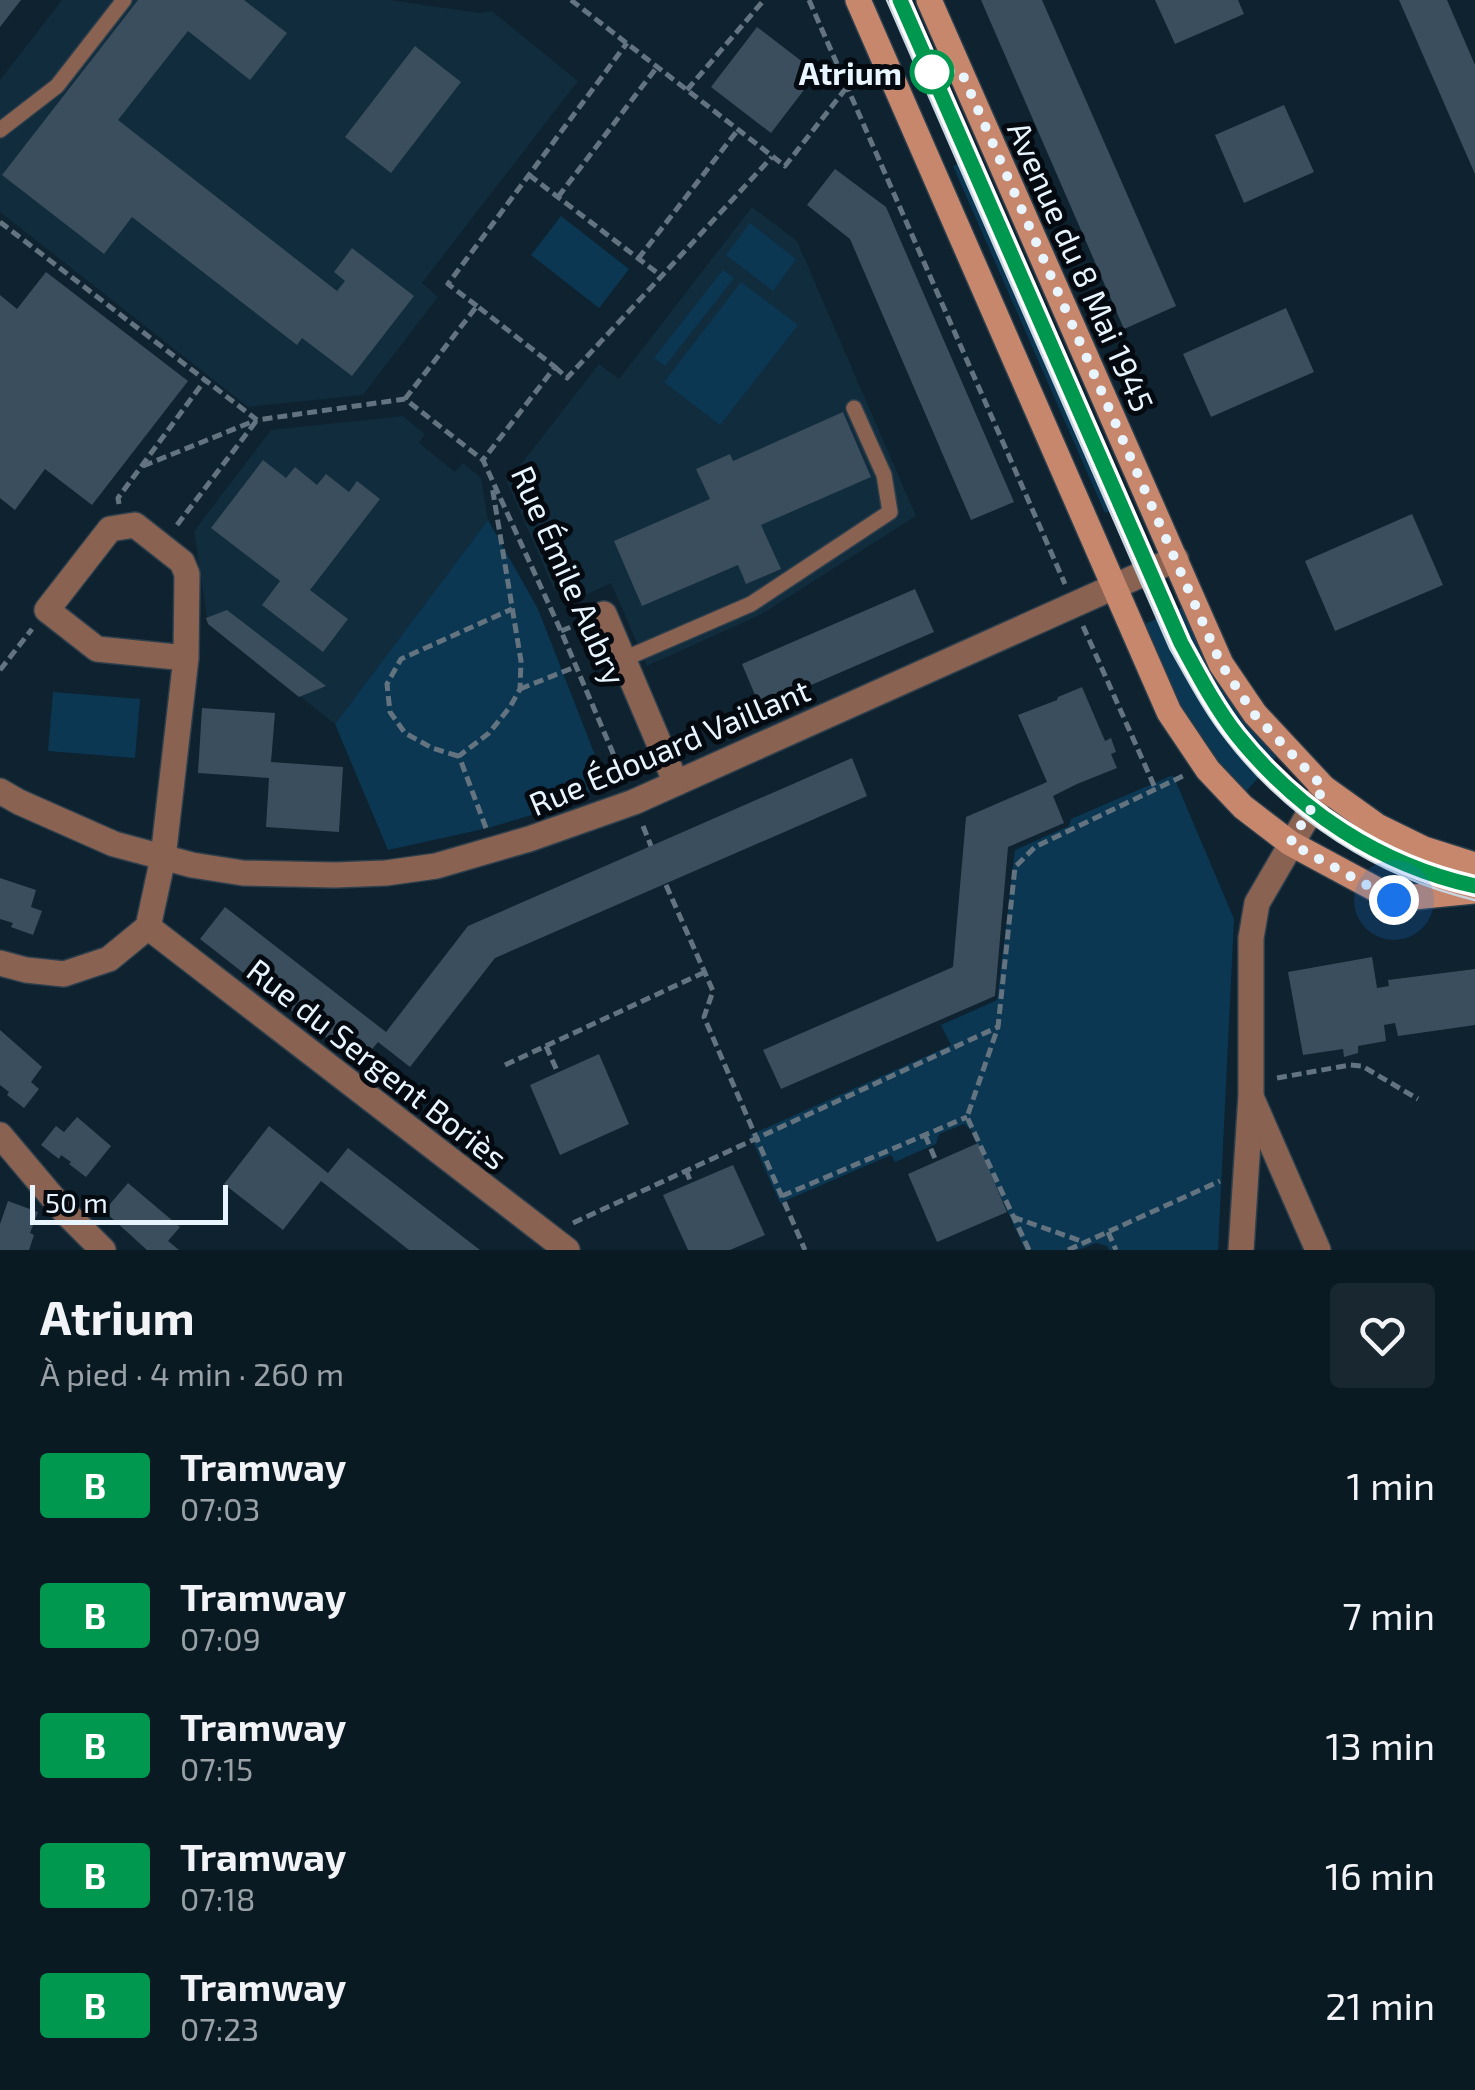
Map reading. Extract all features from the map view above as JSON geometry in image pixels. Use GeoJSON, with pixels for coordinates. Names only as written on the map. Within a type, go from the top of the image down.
{"type":"FeatureCollection","features":[{"type":"Feature","properties":{"kind":"street"},"geometry":{"type":"LineString","coordinates":[[858,0],[1169,712],[1204,766],[1243,807],[1290,843],[1394,900],[1475,892]]}},
{"type":"Feature","properties":{"kind":"street","name":"Avenue du 8 Mai 1945"},"geometry":{"type":"LineString","coordinates":[[929,0],[1221,664],[1254,714],[1324,788],[1377,826],[1424,849],[1475,865]]}},
{"type":"Feature","properties":{"kind":"street"},"geometry":{"type":"LineString","coordinates":[[0,963],[64,974],[109,959],[148,926],[163,858],[186,658],[187,574],[182,562],[135,526],[110,529],[46,610],[97,649],[186,658]]}},
{"type":"Feature","properties":{"kind":"street"},"geometry":{"type":"LineString","coordinates":[[1115,587],[1176,559]]}},
{"type":"Feature","properties":{"kind":"street","name":"Rue Édouard Vaillant"},"geometry":{"type":"LineString","coordinates":[[0,790],[114,844],[243,874],[386,873],[436,866],[634,802],[1115,587]]}},
{"type":"Feature","properties":{"kind":"street","name":"Rue Émile Aubry"},"geometry":{"type":"LineString","coordinates":[[604,614],[676,783]]}},
{"type":"Feature","properties":{"kind":"street"},"geometry":{"type":"LineString","coordinates":[[1241,1250],[1250,1095],[1250,938],[1257,902],[1324,788]]}},
{"type":"Feature","properties":{"kind":"street","name":"Rue du Sergent Boriès"},"geometry":{"type":"LineString","coordinates":[[148,926],[558,1242]]}},
{"type":"Feature","properties":{"kind":"street"},"geometry":{"type":"LineString","coordinates":[[1250,1095],[1318,1250]]}},
{"type":"Feature","properties":{"kind":"street"},"geometry":{"type":"LineString","coordinates":[[0,1135],[103,1250]]}},
{"type":"Feature","properties":{"kind":"lane"},"geometry":{"type":"LineString","coordinates":[[0,130],[58,86],[124,0]]}},
{"type":"Feature","properties":{"kind":"lane"},"geometry":{"type":"LineString","coordinates":[[624,659],[751,604],[890,512],[884,475],[854,408]]}},
{"type":"Feature","properties":{"kind":"path"},"geometry":{"type":"LineString","coordinates":[[571,0],[785,166],[847,88]]}},
{"type":"Feature","properties":{"kind":"path"},"geometry":{"type":"LineString","coordinates":[[687,90],[764,0]]}},
{"type":"Feature","properties":{"kind":"path"},"geometry":{"type":"LineString","coordinates":[[809,0],[1156,790]]}},
{"type":"Feature","properties":{"kind":"path"},"geometry":{"type":"LineString","coordinates":[[627,44],[448,284],[567,378],[772,156]]}},
{"type":"Feature","properties":{"kind":"path"},"geometry":{"type":"LineString","coordinates":[[558,197],[657,67]]}},
{"type":"Feature","properties":{"kind":"path"},"geometry":{"type":"LineString","coordinates":[[638,259],[738,130]]}},
{"type":"Feature","properties":{"kind":"path"},"geometry":{"type":"LineString","coordinates":[[529,175],[660,276]]}},
{"type":"Feature","properties":{"kind":"path"},"geometry":{"type":"LineString","coordinates":[[0,222],[257,420]]}},
{"type":"Feature","properties":{"kind":"path"},"geometry":{"type":"LineString","coordinates":[[140,467],[257,420],[405,399],[477,306]]}},
{"type":"Feature","properties":{"kind":"path"},"geometry":{"type":"LineString","coordinates":[[483,460],[555,367]]}},
{"type":"Feature","properties":{"kind":"path"},"geometry":{"type":"LineString","coordinates":[[122,527],[118,498],[205,380]]}},
{"type":"Feature","properties":{"kind":"path","name":"Rue Émile Aubry"},"geometry":{"type":"LineString","coordinates":[[405,399],[483,460],[634,802]]}},
{"type":"Feature","properties":{"kind":"path"},"geometry":{"type":"LineString","coordinates":[[161,546],[257,420]]}},
{"type":"Feature","properties":{"kind":"path"},"geometry":{"type":"LineString","coordinates":[[491,478],[521,661],[520,689]]}},
{"type":"Feature","properties":{"kind":"path"},"geometry":{"type":"LineString","coordinates":[[459,756],[432,748],[406,733],[390,712],[388,684],[401,660],[512,609]]}},
{"type":"Feature","properties":{"kind":"path"},"geometry":{"type":"LineString","coordinates":[[0,670],[46,610]]}},
{"type":"Feature","properties":{"kind":"path"},"geometry":{"type":"LineString","coordinates":[[459,756],[489,733],[520,689],[575,667]]}},
{"type":"Feature","properties":{"kind":"path"},"geometry":{"type":"LineString","coordinates":[[459,756],[494,850]]}},
{"type":"Feature","properties":{"kind":"path"},"geometry":{"type":"LineString","coordinates":[[1029,1250],[967,1117],[998,1027],[1015,867],[1035,847],[1204,766]]}},
{"type":"Feature","properties":{"kind":"path"},"geometry":{"type":"LineString","coordinates":[[666,885],[714,990],[704,1017],[805,1250]]}},
{"type":"Feature","properties":{"kind":"path"},"geometry":{"type":"LineString","coordinates":[[505,1066],[705,972]]}},
{"type":"Feature","properties":{"kind":"path"},"geometry":{"type":"LineString","coordinates":[[558,1242],[686,1170],[998,1027]]}},
{"type":"Feature","properties":{"kind":"path"},"geometry":{"type":"LineString","coordinates":[[546,1046],[558,1072]]}},
{"type":"Feature","properties":{"kind":"path"},"geometry":{"type":"LineString","coordinates":[[1350,1065],[1351,1055]]}},
{"type":"Feature","properties":{"kind":"path"},"geometry":{"type":"LineString","coordinates":[[1306,1072],[1362,1066],[1418,1099]]}},
{"type":"Feature","properties":{"kind":"path"},"geometry":{"type":"LineString","coordinates":[[782,1196],[967,1117]]}},
{"type":"Feature","properties":{"kind":"path"},"geometry":{"type":"LineString","coordinates":[[924,1135],[936,1161]]}},
{"type":"Feature","properties":{"kind":"path"},"geometry":{"type":"LineString","coordinates":[[686,1170],[691,1183]]}},
{"type":"Feature","properties":{"kind":"path"},"geometry":{"type":"LineString","coordinates":[[1068,1250],[1246,1170]]}},
{"type":"Feature","properties":{"kind":"path"},"geometry":{"type":"LineString","coordinates":[[1014,1217],[1084,1242]]}},
{"type":"Feature","properties":{"kind":"path"},"geometry":{"type":"LineString","coordinates":[[1108,1232],[1116,1250]]}},
{"type":"Feature","properties":{"kind":"shaded area"},"geometry":{"type":"Polygon","coordinates":[[[62,0],[390,0],[480,13],[492,11],[578,81],[422,283],[438,297],[363,395],[248,407],[0,212],[0,80],[62,0]]]}},
{"type":"Feature","properties":{"kind":"shaded area"},"geometry":{"type":"Polygon","coordinates":[[[975,157],[1126,504],[1105,513],[953,166],[975,157]]]}},
{"type":"Feature","properties":{"kind":"shaded area"},"geometry":{"type":"Polygon","coordinates":[[[752,207],[797,241],[916,516],[762,614],[647,666],[611,583],[580,598],[571,579],[553,587],[507,482],[599,364],[619,379],[752,207]]]}},
{"type":"Feature","properties":{"kind":"shaded area"},"geometry":{"type":"Polygon","coordinates":[[[561,216],[629,269],[599,308],[531,255],[561,216]]]}},
{"type":"Feature","properties":{"kind":"shaded area"},"geometry":{"type":"Polygon","coordinates":[[[750,223],[796,259],[773,291],[726,255],[750,223]]]}},
{"type":"Feature","properties":{"kind":"shaded area"},"geometry":{"type":"Polygon","coordinates":[[[723,270],[734,278],[665,366],[654,358],[723,270]]]}},
{"type":"Feature","properties":{"kind":"shaded area"},"geometry":{"type":"Polygon","coordinates":[[[741,282],[798,325],[720,425],[664,382],[741,282]]]}},
{"type":"Feature","properties":{"kind":"shaded area"},"geometry":{"type":"Polygon","coordinates":[[[403,416],[425,434],[419,443],[455,472],[463,463],[481,478],[488,520],[335,724],[208,624],[194,531],[271,430],[403,416]]]}},
{"type":"Feature","properties":{"kind":"shaded area"},"geometry":{"type":"Polygon","coordinates":[[[488,520],[538,609],[607,786],[488,828],[388,850],[335,724],[488,520]]]}},
{"type":"Feature","properties":{"kind":"shaded area"},"geometry":{"type":"Polygon","coordinates":[[[1186,606],[1278,755],[1243,795],[1196,741],[1140,626],[1186,606]]]}},
{"type":"Feature","properties":{"kind":"shaded area"},"geometry":{"type":"Polygon","coordinates":[[[53,692],[140,699],[135,758],[48,751],[53,692]]]}},
{"type":"Feature","properties":{"kind":"shaded area"},"geometry":{"type":"Polygon","coordinates":[[[1173,775],[1234,919],[1218,1250],[1109,1250],[1096,1243],[1078,1250],[1025,1250],[971,1130],[964,1124],[939,1134],[936,1144],[895,1162],[891,1155],[780,1203],[750,1135],[951,1045],[941,1025],[997,1000],[1015,850],[1069,826],[1071,819],[1173,775]]]}},
{"type":"Feature","properties":{"kind":"building"},"geometry":{"type":"Polygon","coordinates":[[[0,0],[21,0],[0,27],[0,0]]]}},
{"type":"Feature","properties":{"kind":"building"},"geometry":{"type":"Polygon","coordinates":[[[138,0],[244,0],[287,33],[250,80],[188,31],[118,120],[337,291],[345,281],[334,272],[352,248],[414,296],[352,376],[302,338],[297,345],[132,217],[104,254],[2,175],[138,0]]]}},
{"type":"Feature","properties":{"kind":"building"},"geometry":{"type":"Polygon","coordinates":[[[981,0],[1042,0],[1176,306],[1124,329],[981,0]]]}},
{"type":"Feature","properties":{"kind":"building"},"geometry":{"type":"Polygon","coordinates":[[[1155,0],[1238,0],[1244,14],[1175,44],[1155,0]]]}},
{"type":"Feature","properties":{"kind":"building"},"geometry":{"type":"Polygon","coordinates":[[[1399,0],[1447,0],[1475,65],[1475,174],[1399,0]]]}},
{"type":"Feature","properties":{"kind":"building"},"geometry":{"type":"Polygon","coordinates":[[[757,27],[817,73],[771,133],[711,87],[757,27]]]}},
{"type":"Feature","properties":{"kind":"building"},"geometry":{"type":"Polygon","coordinates":[[[415,46],[461,82],[391,173],[345,137],[415,46]]]}},
{"type":"Feature","properties":{"kind":"building"},"geometry":{"type":"Polygon","coordinates":[[[1284,105],[1314,172],[1244,203],[1215,135],[1284,105]]]}},
{"type":"Feature","properties":{"kind":"building"},"geometry":{"type":"Polygon","coordinates":[[[835,169],[886,207],[1014,502],[971,520],[850,239],[807,205],[835,169]]]}},
{"type":"Feature","properties":{"kind":"building"},"geometry":{"type":"Polygon","coordinates":[[[46,272],[188,381],[92,505],[45,469],[15,510],[0,498],[0,295],[17,309],[46,272]]]}},
{"type":"Feature","properties":{"kind":"building"},"geometry":{"type":"Polygon","coordinates":[[[1286,308],[1314,372],[1211,417],[1183,354],[1286,308]]]}},
{"type":"Feature","properties":{"kind":"building"},"geometry":{"type":"Polygon","coordinates":[[[843,412],[871,477],[761,525],[781,569],[746,584],[738,565],[642,606],[614,541],[710,499],[696,469],[730,454],[733,461],[843,412]]]}},
{"type":"Feature","properties":{"kind":"building"},"geometry":{"type":"Polygon","coordinates":[[[263,460],[286,478],[295,467],[317,485],[326,474],[349,492],[357,481],[380,499],[310,590],[348,619],[323,652],[262,605],[280,581],[211,528],[263,460]]]}},
{"type":"Feature","properties":{"kind":"building"},"geometry":{"type":"Polygon","coordinates":[[[1412,514],[1443,585],[1335,631],[1305,561],[1412,514]]]}},
{"type":"Feature","properties":{"kind":"building"},"geometry":{"type":"Polygon","coordinates":[[[915,589],[934,632],[760,707],[742,664],[915,589]]]}},
{"type":"Feature","properties":{"kind":"building"},"geometry":{"type":"Polygon","coordinates":[[[227,610],[326,686],[299,697],[208,624],[206,618],[227,610]]]}},
{"type":"Feature","properties":{"kind":"building"},"geometry":{"type":"Polygon","coordinates":[[[1082,687],[1105,741],[1111,738],[1116,752],[1111,754],[1117,768],[1053,796],[1064,823],[1008,847],[995,996],[781,1089],[763,1050],[953,967],[966,817],[1047,782],[1018,715],[1082,687]]]}},
{"type":"Feature","properties":{"kind":"building"},"geometry":{"type":"Polygon","coordinates":[[[202,708],[275,713],[271,762],[343,767],[339,832],[266,827],[269,778],[198,773],[202,708]]]}},
{"type":"Feature","properties":{"kind":"building"},"geometry":{"type":"Polygon","coordinates":[[[852,758],[867,796],[495,958],[410,1067],[378,1042],[360,1064],[200,939],[225,907],[386,1032],[468,926],[852,758]]]}},
{"type":"Feature","properties":{"kind":"building"},"geometry":{"type":"Polygon","coordinates":[[[0,878],[36,890],[31,907],[42,911],[33,935],[0,919],[0,878]]]}},
{"type":"Feature","properties":{"kind":"building"},"geometry":{"type":"Polygon","coordinates":[[[1372,957],[1377,988],[1389,986],[1388,980],[1475,969],[1475,1025],[1398,1036],[1395,1023],[1384,1025],[1386,1041],[1358,1046],[1358,1053],[1344,1057],[1343,1049],[1303,1055],[1288,972],[1372,957]]]}},
{"type":"Feature","properties":{"kind":"building"},"geometry":{"type":"Polygon","coordinates":[[[0,1030],[42,1067],[31,1082],[39,1089],[24,1108],[0,1085],[0,1030]]]}},
{"type":"Feature","properties":{"kind":"building"},"geometry":{"type":"Polygon","coordinates":[[[599,1054],[629,1124],[560,1155],[530,1085],[599,1054]]]}},
{"type":"Feature","properties":{"kind":"building"},"geometry":{"type":"Polygon","coordinates":[[[77,1117],[111,1146],[86,1177],[71,1162],[61,1155],[59,1159],[41,1145],[56,1126],[64,1132],[77,1117]]]}},
{"type":"Feature","properties":{"kind":"building"},"geometry":{"type":"Polygon","coordinates":[[[269,1126],[328,1173],[348,1148],[480,1250],[409,1250],[321,1181],[283,1230],[224,1184],[269,1126]]]}},
{"type":"Feature","properties":{"kind":"building"},"geometry":{"type":"Polygon","coordinates":[[[978,1143],[1007,1212],[937,1242],[908,1174],[978,1143]]]}},
{"type":"Feature","properties":{"kind":"building"},"geometry":{"type":"Polygon","coordinates":[[[733,1165],[765,1235],[730,1250],[688,1250],[663,1195],[733,1165]]]}},
{"type":"Feature","properties":{"kind":"building"},"geometry":{"type":"Polygon","coordinates":[[[128,1183],[180,1227],[168,1241],[179,1250],[147,1250],[104,1211],[128,1183]]]}},
{"type":"Feature","properties":{"kind":"building"},"geometry":{"type":"Polygon","coordinates":[[[8,1201],[38,1212],[29,1250],[0,1250],[0,1224],[8,1201]]]}},
{"type":"Feature","properties":{"kind":"tram line"},"geometry":{"type":"LineString","coordinates":[[887,0],[1170,648],[1211,718],[1251,769],[1338,841],[1404,876],[1475,900]]}},
{"type":"Feature","properties":{"kind":"tram line","name":"B"},"geometry":{"type":"LineString","coordinates":[[900,0],[1181,643],[1215,704],[1272,774],[1310,809],[1356,840],[1401,863],[1475,886]]}},
{"type":"Feature","properties":{"kind":"place","name":"Atrium"},"geometry":{"type":"Point","coordinates":[932,72]}},
{"type":"Feature","properties":{"kind":"route"},"geometry":{"type":"LineString","coordinates":[[932,72],[961,71],[1221,664],[1254,714],[1324,788],[1290,843],[1394,900]]}}]}
